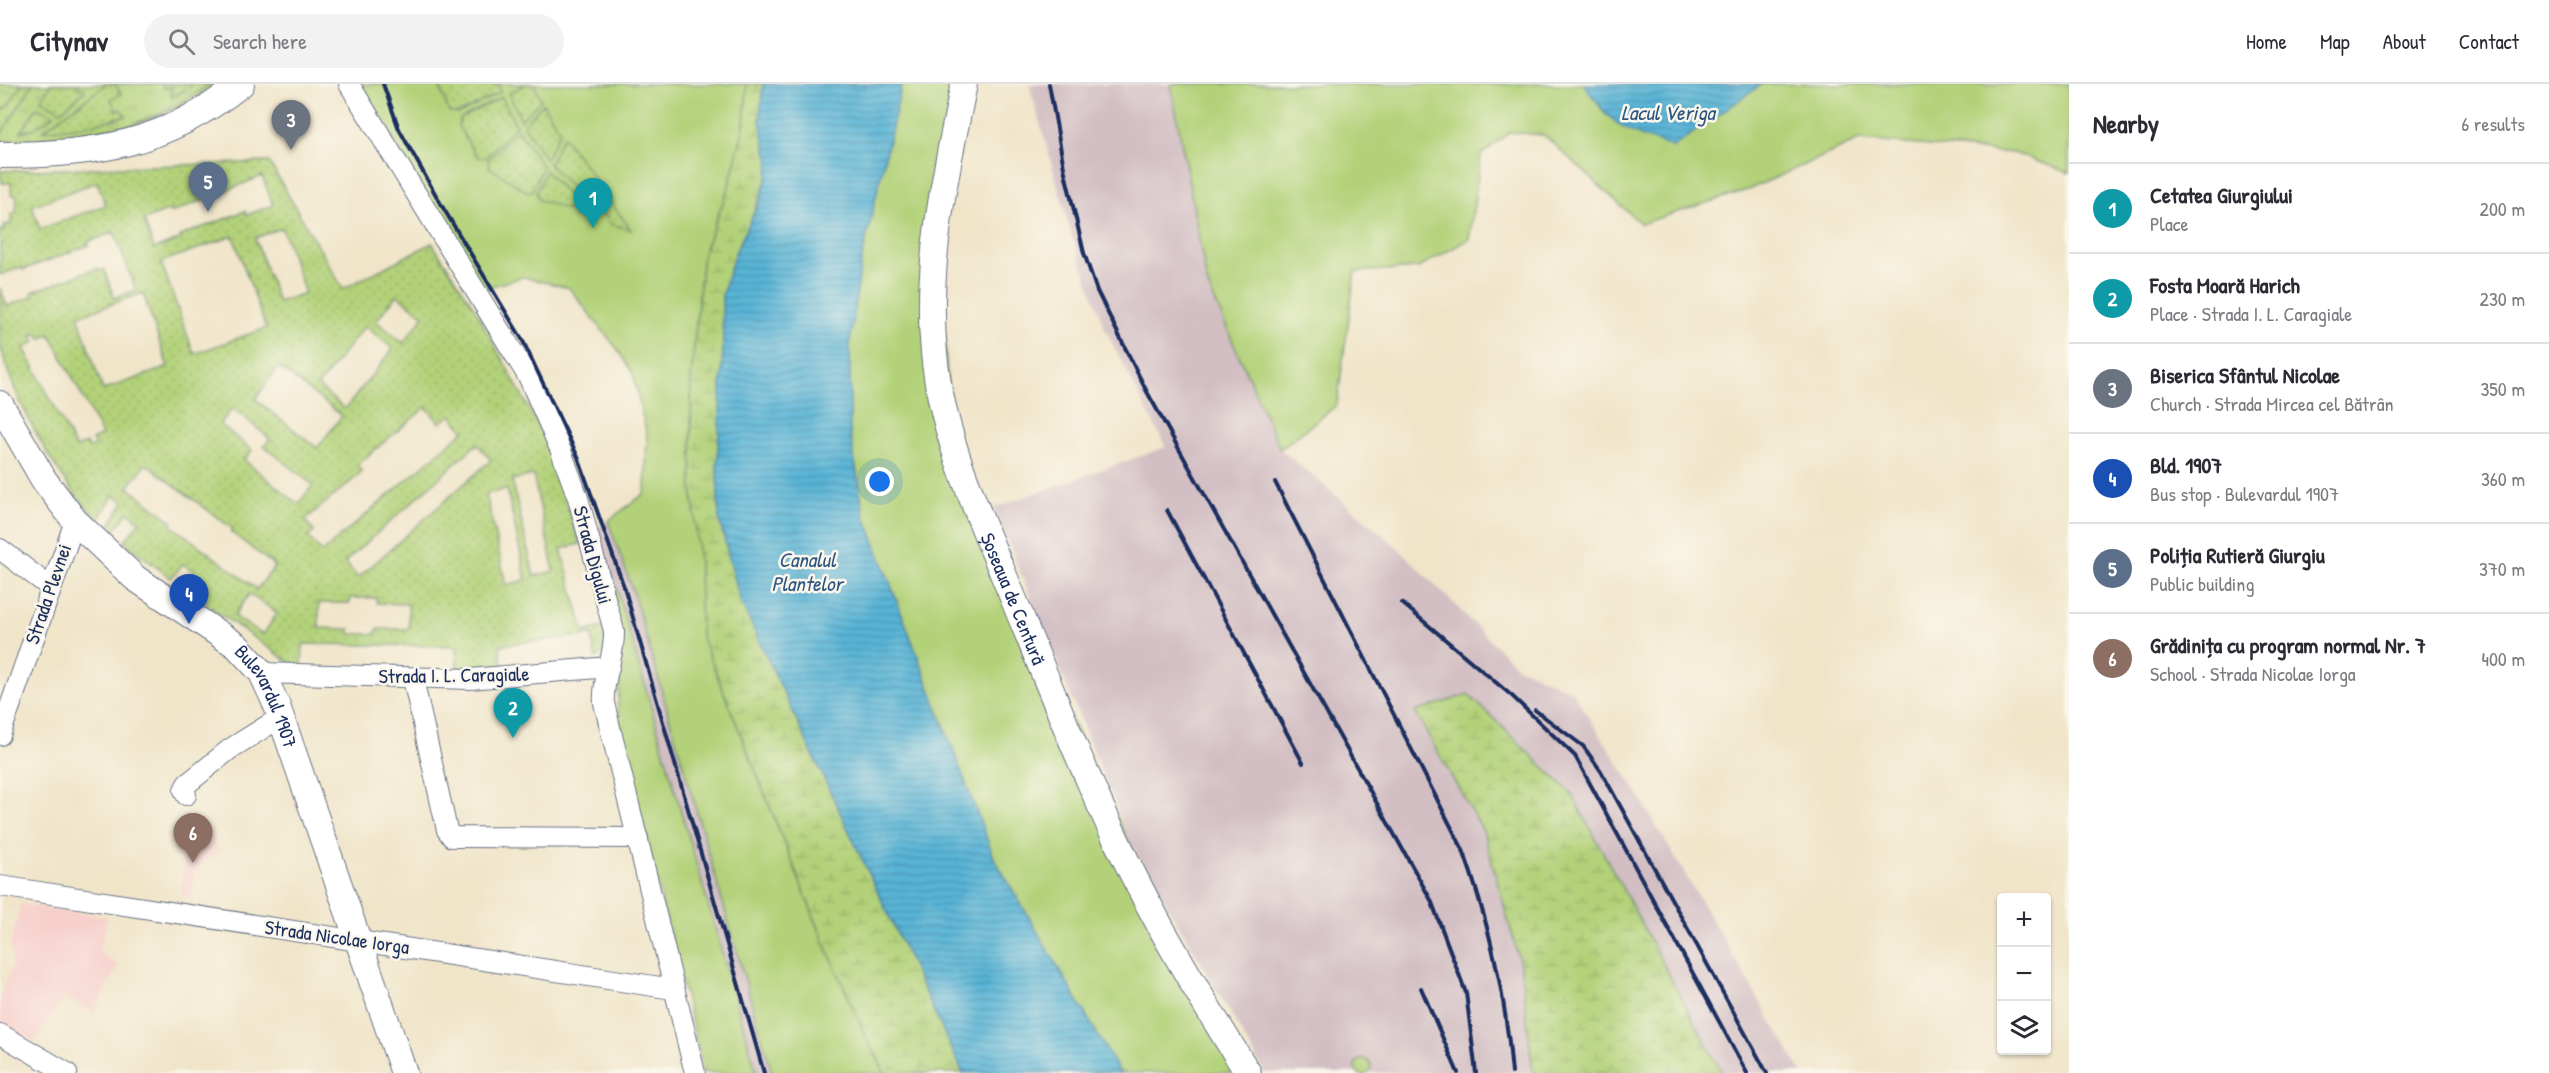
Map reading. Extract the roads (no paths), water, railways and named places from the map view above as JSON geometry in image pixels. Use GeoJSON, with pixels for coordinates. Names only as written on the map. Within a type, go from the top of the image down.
{"type":"FeatureCollection","features":[{"type":"Feature","properties":{"kind":"main road"},"geometry":{"type":"LineString","coordinates":[[0,155],[87,152],[136,141],[182,123],[241,84]]}},
{"type":"Feature","properties":{"kind":"main road","name":"Șoseaua de Centură"},"geometry":{"type":"LineString","coordinates":[[964,84],[944,196],[931,292],[934,354],[946,419],[962,475],[1087,775],[1120,848],[1181,960],[1248,1073]]}},
{"type":"Feature","properties":{"kind":"main road","name":"Bulevardul 1907"},"geometry":{"type":"LineString","coordinates":[[1,409],[44,480],[75,521],[135,578],[237,646],[262,673],[360,941],[404,1073]]}},
{"type":"Feature","properties":{"kind":"street","name":"Strada Digului"},"geometry":{"type":"LineString","coordinates":[[350,84],[529,378],[578,498],[614,631],[609,667],[604,683],[604,703],[694,1073]]}},
{"type":"Feature","properties":{"kind":"street","name":"Strada Plevnei"},"geometry":{"type":"LineString","coordinates":[[0,735],[75,521]]}},
{"type":"Feature","properties":{"kind":"street"},"geometry":{"type":"LineString","coordinates":[[0,549],[50,587]]}},
{"type":"Feature","properties":{"kind":"street","name":"Strada I. L. Caragiale"},"geometry":{"type":"LineString","coordinates":[[262,673],[413,679],[502,677],[609,667]]}},
{"type":"Feature","properties":{"kind":"street"},"geometry":{"type":"LineString","coordinates":[[413,679],[447,830],[452,837],[638,838]]}},
{"type":"Feature","properties":{"kind":"street"},"geometry":{"type":"LineString","coordinates":[[186,795],[184,790],[187,784],[230,749],[280,717]]}},
{"type":"Feature","properties":{"kind":"street","name":"Strada Nicolae Iorga"},"geometry":{"type":"LineString","coordinates":[[0,886],[673,989]]}},
{"type":"Feature","properties":{"kind":"street"},"geometry":{"type":"LineString","coordinates":[[0,1034],[67,1073]]}},
{"type":"Feature","properties":{"kind":"water","name":"Canalul Plantelor"},"geometry":{"type":"Polygon","coordinates":[[[763,84],[902,84],[861,261],[850,342],[850,434],[864,514],[994,858],[1120,1073],[963,1073],[740,600],[719,518],[717,471],[723,350],[722,295],[735,253],[760,201],[768,175],[769,163],[760,121],[763,84]]]}},
{"type":"Feature","properties":{"kind":"water","name":"Lacul Veriga"},"geometry":{"type":"Polygon","coordinates":[[[1584,84],[1762,84],[1673,147],[1642,137],[1621,126],[1594,99],[1584,84]]]}},
{"type":"Feature","properties":{"kind":"railway"},"geometry":{"type":"LineString","coordinates":[[383,84],[399,129],[442,206],[522,339],[578,457],[625,590],[764,1073]]}},
{"type":"Feature","properties":{"kind":"railway"},"geometry":{"type":"LineString","coordinates":[[1049,84],[1064,168],[1084,253],[1097,291],[1146,390],[1431,900],[1466,993],[1476,1073]]}},
{"type":"Feature","properties":{"kind":"railway"},"geometry":{"type":"LineString","coordinates":[[1275,482],[1463,850],[1481,905],[1501,987],[1512,1073]]}},
{"type":"Feature","properties":{"kind":"railway"},"geometry":{"type":"LineString","coordinates":[[1167,510],[1303,763]]}},
{"type":"Feature","properties":{"kind":"railway"},"geometry":{"type":"LineString","coordinates":[[1402,603],[1512,696],[1575,756],[1747,1073]]}},
{"type":"Feature","properties":{"kind":"railway"},"geometry":{"type":"LineString","coordinates":[[1535,710],[1583,746],[1601,771],[1767,1073]]}},
{"type":"Feature","properties":{"kind":"railway"},"geometry":{"type":"LineString","coordinates":[[1421,988],[1458,1073]]}},
{"type":"Feature","properties":{"kind":"place","name":"Biserica Sfântul Nicolae"},"geometry":{"type":"Point","coordinates":[291,150]}},
{"type":"Feature","properties":{"kind":"place","name":"Poliția Rutieră Giurgiu"},"geometry":{"type":"Point","coordinates":[208,212]}},
{"type":"Feature","properties":{"kind":"place","name":"Cetatea Giurgiului"},"geometry":{"type":"Point","coordinates":[593,228]}},
{"type":"Feature","properties":{"kind":"place","name":"Bld. 1907"},"geometry":{"type":"Point","coordinates":[189,624]}},
{"type":"Feature","properties":{"kind":"place","name":"Fosta Moară Harich"},"geometry":{"type":"Point","coordinates":[513,738]}},
{"type":"Feature","properties":{"kind":"place","name":"Grădinița cu program normal Nr. 7"},"geometry":{"type":"Point","coordinates":[193,863]}}]}
